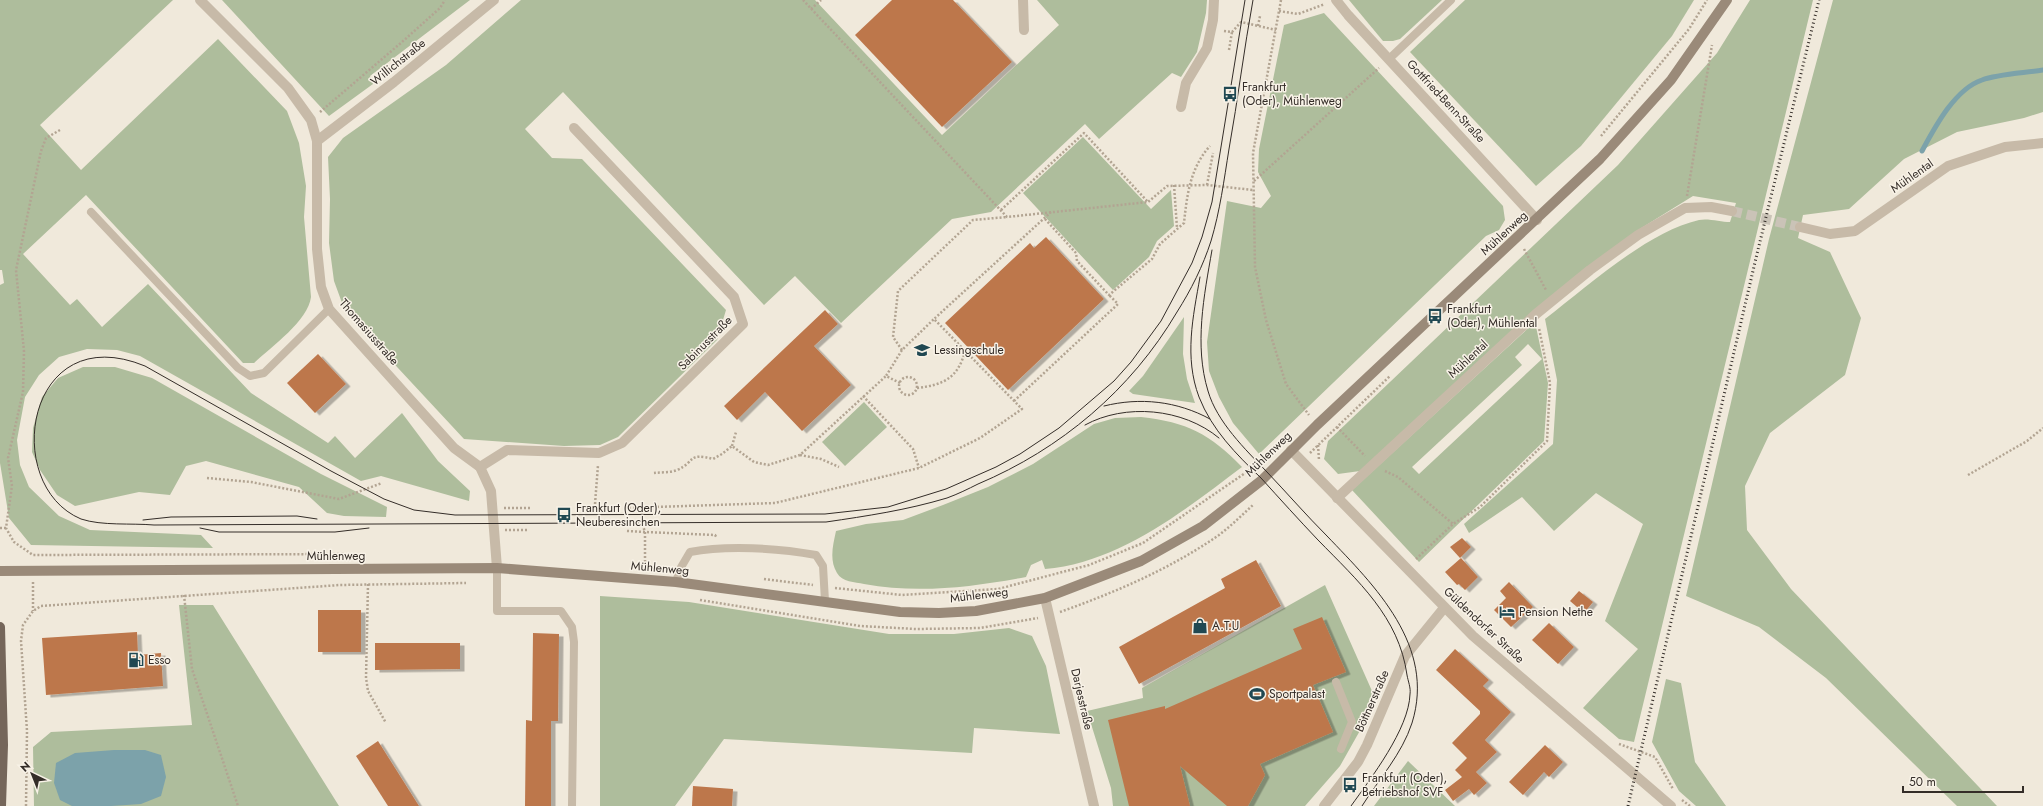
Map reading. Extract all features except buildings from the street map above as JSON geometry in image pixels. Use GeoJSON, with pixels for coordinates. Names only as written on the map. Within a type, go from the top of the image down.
{"type":"FeatureCollection","features":[{"type":"Feature","properties":{"kind":"main road"},"geometry":{"type":"LineString","coordinates":[[0,627],[3,745],[1,806]]}},
{"type":"Feature","properties":{"kind":"street","name":"Thomasiusstraße"},"geometry":{"type":"LineString","coordinates":[[200,0],[288,88],[311,120],[317,141],[317,250],[321,287],[329,309],[454,448],[480,467],[491,491],[497,568]]}},
{"type":"Feature","properties":{"kind":"street","name":"Willichstraße"},"geometry":{"type":"LineString","coordinates":[[317,141],[394,82],[494,0]]}},
{"type":"Feature","properties":{"kind":"street"},"geometry":{"type":"LineString","coordinates":[[1023,0],[1024,30]]}},
{"type":"Feature","properties":{"kind":"street"},"geometry":{"type":"LineString","coordinates":[[1181,107],[1186,83],[1207,48],[1211,29],[1214,0]]}},
{"type":"Feature","properties":{"kind":"street","name":"Mühlenweg"},"geometry":{"type":"LineString","coordinates":[[0,571],[497,568],[676,582],[900,612],[939,613],[976,611],[1045,598],[1141,561],[1203,526],[1262,480],[1326,416],[1537,220],[1600,159],[1671,80],[1727,0]]}},
{"type":"Feature","properties":{"kind":"street","name":"Gottfried-Benn-Straße"},"geometry":{"type":"LineString","coordinates":[[1332,2],[1348,15],[1537,220]]}},
{"type":"Feature","properties":{"kind":"street","name":"Sabinusstraße"},"geometry":{"type":"LineString","coordinates":[[480,467],[507,450],[599,453],[622,443],[743,324],[734,297],[574,128]]}},
{"type":"Feature","properties":{"kind":"street","name":"Mühlental"},"geometry":{"type":"LineString","coordinates":[[1800,227],[1830,234],[1855,231],[1948,166],[2005,147],[2043,143]]}},
{"type":"Feature","properties":{"kind":"street","name":"Mühlental"},"geometry":{"type":"LineString","coordinates":[[1337,498],[1536,314],[1590,270],[1638,235],[1685,208],[1711,207],[1732,211]]}},
{"type":"Feature","properties":{"kind":"street","name":"Güldendorfer Straße"},"geometry":{"type":"LineString","coordinates":[[1291,450],[1473,636],[1671,806]]}},
{"type":"Feature","properties":{"kind":"street","name":"Darjesstraße"},"geometry":{"type":"LineString","coordinates":[[1045,598],[1094,806]]}},
{"type":"Feature","properties":{"kind":"street","name":"Böttnerstraße"},"geometry":{"type":"LineString","coordinates":[[1324,806],[1358,762],[1367,745],[1405,656],[1444,608]]}},
{"type":"Feature","properties":{"kind":"lane"},"geometry":{"type":"LineString","coordinates":[[1389,59],[1450,0]]}},
{"type":"Feature","properties":{"kind":"lane"},"geometry":{"type":"LineString","coordinates":[[91,212],[238,368],[250,376],[264,373],[329,309]]}},
{"type":"Feature","properties":{"kind":"lane"},"geometry":{"type":"LineString","coordinates":[[676,582],[680,569],[690,552],[722,548],[795,551],[816,555],[823,566],[825,601]]}},
{"type":"Feature","properties":{"kind":"lane"},"geometry":{"type":"LineString","coordinates":[[497,568],[497,611],[561,611],[572,627],[574,642],[572,806]]}},
{"type":"Feature","properties":{"kind":"lane"},"geometry":{"type":"LineString","coordinates":[[1336,682],[1352,722],[1341,749]]}},
{"type":"Feature","properties":{"kind":"path"},"geometry":{"type":"LineString","coordinates":[[311,120],[440,8],[445,0]]}},
{"type":"Feature","properties":{"kind":"path"},"geometry":{"type":"LineString","coordinates":[[803,0],[1007,217]]}},
{"type":"Feature","properties":{"kind":"path"},"geometry":{"type":"LineString","coordinates":[[811,9],[821,0]]}},
{"type":"Feature","properties":{"kind":"path"},"geometry":{"type":"LineString","coordinates":[[1282,0],[1253,153],[1255,267],[1266,320],[1286,384],[1310,416]]}},
{"type":"Feature","properties":{"kind":"path"},"geometry":{"type":"LineString","coordinates":[[1279,11],[1298,14],[1332,2]]}},
{"type":"Feature","properties":{"kind":"path"},"geometry":{"type":"LineString","coordinates":[[1258,26],[1260,16]]}},
{"type":"Feature","properties":{"kind":"path"},"geometry":{"type":"LineString","coordinates":[[1229,50],[1232,32],[1241,22],[1276,30]]}},
{"type":"Feature","properties":{"kind":"path"},"geometry":{"type":"LineString","coordinates":[[1211,29],[1232,32]]}},
{"type":"Feature","properties":{"kind":"path"},"geometry":{"type":"LineString","coordinates":[[1685,208],[1713,41]]}},
{"type":"Feature","properties":{"kind":"path"},"geometry":{"type":"LineString","coordinates":[[1253,182],[1389,59]]}},
{"type":"Feature","properties":{"kind":"path"},"geometry":{"type":"LineString","coordinates":[[60,130],[46,138],[40,150],[18,254],[16,270],[24,351],[23,392],[8,458],[12,486],[6,528],[14,542],[33,555],[68,554]]}},
{"type":"Feature","properties":{"kind":"path"},"geometry":{"type":"LineString","coordinates":[[1001,210],[1084,133],[1148,202]]}},
{"type":"Feature","properties":{"kind":"path"},"geometry":{"type":"LineString","coordinates":[[1109,295],[1152,259],[1160,244],[1184,223],[1189,184],[1198,164],[1210,146]]}},
{"type":"Feature","properties":{"kind":"path"},"geometry":{"type":"LineString","coordinates":[[1207,185],[1213,153]]}},
{"type":"Feature","properties":{"kind":"path"},"geometry":{"type":"LineString","coordinates":[[902,350],[894,337],[898,291],[973,220],[1148,202],[1167,186],[1174,185],[1207,185],[1253,190]]}},
{"type":"Feature","properties":{"kind":"path"},"geometry":{"type":"LineString","coordinates":[[1174,185],[1177,228]]}},
{"type":"Feature","properties":{"kind":"path"},"geometry":{"type":"LineString","coordinates":[[732,446],[754,462],[768,465],[800,455],[886,376],[902,350],[934,319],[1051,212]]}},
{"type":"Feature","properties":{"kind":"path"},"geometry":{"type":"LineString","coordinates":[[1014,401],[1118,304],[1077,261],[1076,253],[1045,218]]}},
{"type":"Feature","properties":{"kind":"path"},"geometry":{"type":"LineString","coordinates":[[1524,249],[1552,301]]}},
{"type":"Feature","properties":{"kind":"path"},"geometry":{"type":"LineString","coordinates":[[1406,569],[1453,524],[1480,507],[1547,441],[1550,383],[1536,314]]}},
{"type":"Feature","properties":{"kind":"path"},"geometry":{"type":"LineString","coordinates":[[625,508],[642,509],[775,504],[919,468],[980,438],[1022,409],[934,319]]}},
{"type":"Feature","properties":{"kind":"path"},"geometry":{"type":"LineString","coordinates":[[917,388],[936,386],[946,380],[962,362],[965,350]]}},
{"type":"Feature","properties":{"kind":"path"},"geometry":{"type":"LineString","coordinates":[[886,376],[900,383]]}},
{"type":"Feature","properties":{"kind":"path"},"geometry":{"type":"LineString","coordinates":[[904,379],[913,379],[917,384],[917,388],[914,393],[904,394],[900,388],[900,383],[904,379]]}},
{"type":"Feature","properties":{"kind":"path"},"geometry":{"type":"LineString","coordinates":[[863,396],[913,449],[919,468]]}},
{"type":"Feature","properties":{"kind":"path"},"geometry":{"type":"LineString","coordinates":[[1326,416],[1373,464],[1398,476],[1453,524]]}},
{"type":"Feature","properties":{"kind":"path"},"geometry":{"type":"LineString","coordinates":[[1968,475],[2027,441],[2043,428]]}},
{"type":"Feature","properties":{"kind":"path"},"geometry":{"type":"LineString","coordinates":[[654,473],[675,471],[683,467],[694,456],[713,459],[732,446],[736,432]]}},
{"type":"Feature","properties":{"kind":"path"},"geometry":{"type":"LineString","coordinates":[[596,504],[599,453]]}},
{"type":"Feature","properties":{"kind":"path"},"geometry":{"type":"LineString","coordinates":[[800,455],[820,459],[839,467]]}},
{"type":"Feature","properties":{"kind":"path"},"geometry":{"type":"LineString","coordinates":[[207,478],[251,482],[339,499],[382,482]]}},
{"type":"Feature","properties":{"kind":"path"},"geometry":{"type":"LineString","coordinates":[[493,507],[530,508]]}},
{"type":"Feature","properties":{"kind":"path"},"geometry":{"type":"LineString","coordinates":[[642,509],[642,523],[645,532],[645,566]]}},
{"type":"Feature","properties":{"kind":"path"},"geometry":{"type":"LineString","coordinates":[[0,528],[6,528]]}},
{"type":"Feature","properties":{"kind":"path"},"geometry":{"type":"LineString","coordinates":[[495,530],[528,530]]}},
{"type":"Feature","properties":{"kind":"path"},"geometry":{"type":"LineString","coordinates":[[627,531],[715,535],[722,548]]}},
{"type":"Feature","properties":{"kind":"path"},"geometry":{"type":"LineString","coordinates":[[368,584],[366,678],[368,691],[386,723]]}},
{"type":"Feature","properties":{"kind":"path"},"geometry":{"type":"LineString","coordinates":[[184,595],[192,669],[238,806]]}},
{"type":"Feature","properties":{"kind":"path"},"geometry":{"type":"LineString","coordinates":[[23,625],[21,640],[27,731],[26,806]]}},
{"type":"Feature","properties":{"kind":"path"},"geometry":{"type":"LineString","coordinates":[[1594,741],[1604,740],[1620,744],[1655,757],[1675,794]]}},
{"type":"Feature","properties":{"kind":"path"},"geometry":{"type":"LineString","coordinates":[[1680,798],[1690,806]]}},
{"type":"Feature","properties":{"kind":"green space"},"geometry":{"type":"Polygon","coordinates":[[[0,0],[173,0],[40,125],[81,170],[218,39],[287,111],[299,143],[306,186],[304,217],[311,297],[303,315],[296,324],[254,363],[243,363],[86,195],[23,254],[70,305],[77,299],[102,327],[148,284],[251,393],[328,443],[335,436],[355,458],[402,413],[438,461],[470,491],[469,501],[381,476],[361,481],[140,356],[117,350],[87,349],[59,357],[39,375],[25,397],[17,440],[20,465],[29,487],[59,516],[90,530],[201,535],[213,548],[31,545],[9,518],[0,463],[0,285],[4,283],[2,270],[0,270],[0,0]]]}},
{"type":"Feature","properties":{"kind":"green space"},"geometry":{"type":"Polygon","coordinates":[[[222,0],[470,0],[370,76],[373,84],[329,116],[222,0]]]}},
{"type":"Feature","properties":{"kind":"green space"},"geometry":{"type":"Polygon","coordinates":[[[521,0],[815,0],[942,135],[1059,25],[1037,0],[1207,0],[1206,13],[1197,52],[1181,77],[1172,73],[1099,139],[1085,124],[991,212],[952,219],[841,323],[795,276],[764,305],[563,92],[525,129],[552,158],[582,159],[726,310],[717,340],[618,437],[600,445],[564,446],[464,439],[345,311],[334,281],[329,243],[330,199],[328,157],[343,138],[446,65],[521,0]]]}},
{"type":"Feature","properties":{"kind":"green space"},"geometry":{"type":"Polygon","coordinates":[[[1349,0],[1442,0],[1400,39],[1383,41],[1349,0]]]}},
{"type":"Feature","properties":{"kind":"green space"},"geometry":{"type":"Polygon","coordinates":[[[1465,0],[1694,0],[1672,36],[1581,146],[1536,186],[1410,52],[1465,0]]]}},
{"type":"Feature","properties":{"kind":"green space"},"geometry":{"type":"Polygon","coordinates":[[[1750,0],[1813,0],[1634,742],[1619,739],[1583,708],[1638,649],[1605,621],[1643,524],[1596,493],[1554,531],[1522,497],[1469,533],[1464,524],[1553,444],[1557,380],[1545,319],[1599,276],[1659,236],[1679,226],[1699,220],[1706,219],[1730,222],[1736,203],[1693,196],[1635,232],[1360,471],[1338,474],[1324,459],[1328,441],[1618,165],[1717,53],[1750,0]]]}},
{"type":"Feature","properties":{"kind":"green space"},"geometry":{"type":"Polygon","coordinates":[[[1833,0],[2043,0],[2043,112],[2024,118],[1957,132],[1904,159],[1849,209],[1803,215],[1798,238],[1830,252],[1861,318],[1845,375],[1770,433],[1745,486],[1747,530],[1791,589],[1997,806],[1957,806],[1826,678],[1759,627],[1686,596],[1769,239],[1833,0]]]}},
{"type":"Feature","properties":{"kind":"green space"},"geometry":{"type":"Polygon","coordinates":[[[1324,13],[1503,206],[1505,220],[1499,230],[1486,236],[1259,454],[1233,423],[1219,397],[1209,371],[1207,342],[1227,201],[1261,208],[1271,196],[1258,172],[1259,149],[1284,25],[1324,13]]]}},
{"type":"Feature","properties":{"kind":"green space"},"geometry":{"type":"Polygon","coordinates":[[[1083,137],[1151,209],[1171,190],[1174,226],[1157,241],[1149,257],[1113,290],[1023,193],[1083,137]]]}},
{"type":"Feature","properties":{"kind":"green space"},"geometry":{"type":"Polygon","coordinates":[[[1184,317],[1183,354],[1187,379],[1195,403],[1133,394],[1129,391],[1143,376],[1184,317]]]}},
{"type":"Feature","properties":{"kind":"green space"},"geometry":{"type":"Polygon","coordinates":[[[1535,322],[1548,383],[1544,441],[1419,562],[1352,490],[1535,322]],[[1528,344],[1515,357],[1522,365],[1412,467],[1419,474],[1542,359],[1528,344]]]}},
{"type":"Feature","properties":{"kind":"green space"},"geometry":{"type":"Polygon","coordinates":[[[83,367],[115,367],[152,378],[321,474],[387,507],[386,517],[344,516],[327,513],[299,487],[206,461],[186,466],[170,495],[139,492],[75,506],[57,495],[40,470],[32,452],[33,428],[42,397],[58,378],[83,367]]]}},
{"type":"Feature","properties":{"kind":"green space"},"geometry":{"type":"Polygon","coordinates":[[[864,402],[887,427],[845,466],[822,442],[864,402]]]}},
{"type":"Feature","properties":{"kind":"green space"},"geometry":{"type":"Polygon","coordinates":[[[1141,417],[1172,422],[1185,426],[1208,438],[1242,467],[1174,517],[1150,532],[1099,557],[1072,565],[1045,569],[1042,560],[1031,565],[1026,577],[986,584],[925,589],[905,589],[853,582],[845,580],[837,573],[832,558],[836,531],[866,524],[903,520],[988,487],[1033,464],[1094,424],[1115,418],[1141,417]]]}},
{"type":"Feature","properties":{"kind":"green space","name":"Sportpalast"},"geometry":{"type":"Polygon","coordinates":[[[1325,585],[1372,691],[1371,711],[1340,766],[1305,806],[1113,806],[1111,788],[1087,711],[1143,698],[1142,688],[1325,585]]]}},
{"type":"Feature","properties":{"kind":"green space"},"geometry":{"type":"Polygon","coordinates":[[[600,596],[689,602],[889,634],[954,634],[1009,628],[1032,636],[1046,666],[1060,734],[974,728],[972,753],[724,739],[675,806],[600,806],[600,596]]]}},
{"type":"Feature","properties":{"kind":"green space"},"geometry":{"type":"Polygon","coordinates":[[[179,605],[213,605],[339,806],[34,806],[33,747],[51,732],[192,725],[179,605]]]}},
{"type":"Feature","properties":{"kind":"green space"},"geometry":{"type":"Polygon","coordinates":[[[1666,679],[1681,683],[1695,762],[1726,806],[1696,806],[1679,791],[1652,742],[1666,679]]]}},
{"type":"Feature","properties":{"kind":"green space"},"geometry":{"type":"Polygon","coordinates":[[[1408,761],[1455,806],[1374,806],[1408,761]]]}},
{"type":"Feature","properties":{"kind":"water"},"geometry":{"type":"Polygon","coordinates":[[[114,750],[145,750],[161,755],[166,777],[161,796],[141,804],[111,806],[72,806],[60,800],[54,783],[56,763],[75,753],[114,750]]]}},
{"type":"Feature","properties":{"kind":"waterway"},"geometry":{"type":"LineString","coordinates":[[1922,151],[1947,110],[1955,100],[1972,85],[1996,76],[2043,70]]}},
{"type":"Feature","properties":{"kind":"tunnel"},"geometry":{"type":"LineString","coordinates":[[1732,211],[1800,227]]}},
{"type":"Feature","properties":{"kind":"tram line"},"geometry":{"type":"LineString","coordinates":[[1245,0],[1212,202],[1202,237],[1192,263],[1161,321],[1131,362],[1114,381],[1059,428],[1020,454],[996,467],[946,489],[888,507],[825,514],[455,515],[414,510],[384,499],[331,471],[145,366],[105,357],[73,364],[51,384],[38,411],[34,443],[40,474],[56,501],[81,519],[98,523],[154,525],[826,522],[902,509],[951,496],[1008,470],[1038,453],[1065,435],[1091,414],[1116,391],[1138,367],[1159,340],[1182,304],[1204,260],[1217,218],[1253,0]]}},
{"type":"Feature","properties":{"kind":"tram line"},"geometry":{"type":"LineString","coordinates":[[1212,250],[1206,285],[1201,338],[1204,374],[1212,402],[1218,414],[1241,444],[1364,575],[1381,597],[1396,619],[1408,643],[1416,668],[1417,695],[1412,723],[1408,734],[1396,756],[1362,806]]}},
{"type":"Feature","properties":{"kind":"tram line"},"geometry":{"type":"LineString","coordinates":[[1200,277],[1191,337],[1191,352],[1194,382],[1204,409],[1218,431],[1234,451],[1362,585],[1386,618],[1403,654],[1410,687],[1408,708],[1388,753],[1351,806]]}},
{"type":"Feature","properties":{"kind":"tram line"},"geometry":{"type":"LineString","coordinates":[[1104,406],[1131,402],[1158,402],[1185,408],[1210,419]]}},
{"type":"Feature","properties":{"kind":"tram line"},"geometry":{"type":"LineString","coordinates":[[1085,425],[1101,418],[1118,414],[1154,412],[1188,420],[1205,428],[1219,438]]}},
{"type":"Feature","properties":{"kind":"tram line"},"geometry":{"type":"LineString","coordinates":[[143,520],[171,517],[297,516],[317,519]]}},
{"type":"Feature","properties":{"kind":"tram line"},"geometry":{"type":"LineString","coordinates":[[200,528],[219,532],[335,532],[369,528]]}},
{"type":"Feature","properties":{"kind":"railway"},"geometry":{"type":"LineString","coordinates":[[1628,806],[1756,258],[1819,0]]}},
{"type":"Feature","properties":{"kind":"place","name":"Frankfurt (Oder), Mühlenweg"},"geometry":{"type":"Point","coordinates":[1230,94]}},
{"type":"Feature","properties":{"kind":"place","name":"Frankfurt (Oder), Mühlental"},"geometry":{"type":"Point","coordinates":[1435,316]}},
{"type":"Feature","properties":{"kind":"place","name":"Lessingschule"},"geometry":{"type":"Point","coordinates":[922,350]}},
{"type":"Feature","properties":{"kind":"place","name":"Frankfurt (Oder), Neuberesinchen"},"geometry":{"type":"Point","coordinates":[564,515]}},
{"type":"Feature","properties":{"kind":"place","name":"Pension Nethe"},"geometry":{"type":"Point","coordinates":[1507,612]}},
{"type":"Feature","properties":{"kind":"place","name":"A.T.U"},"geometry":{"type":"Point","coordinates":[1200,626]}},
{"type":"Feature","properties":{"kind":"place","name":"Esso"},"geometry":{"type":"Point","coordinates":[136,660]}},
{"type":"Feature","properties":{"kind":"place","name":"Sportpalast"},"geometry":{"type":"Point","coordinates":[1257,694]}},
{"type":"Feature","properties":{"kind":"place","name":"Frankfurt (Oder), Betriebshof SVF"},"geometry":{"type":"Point","coordinates":[1350,785]}}]}
